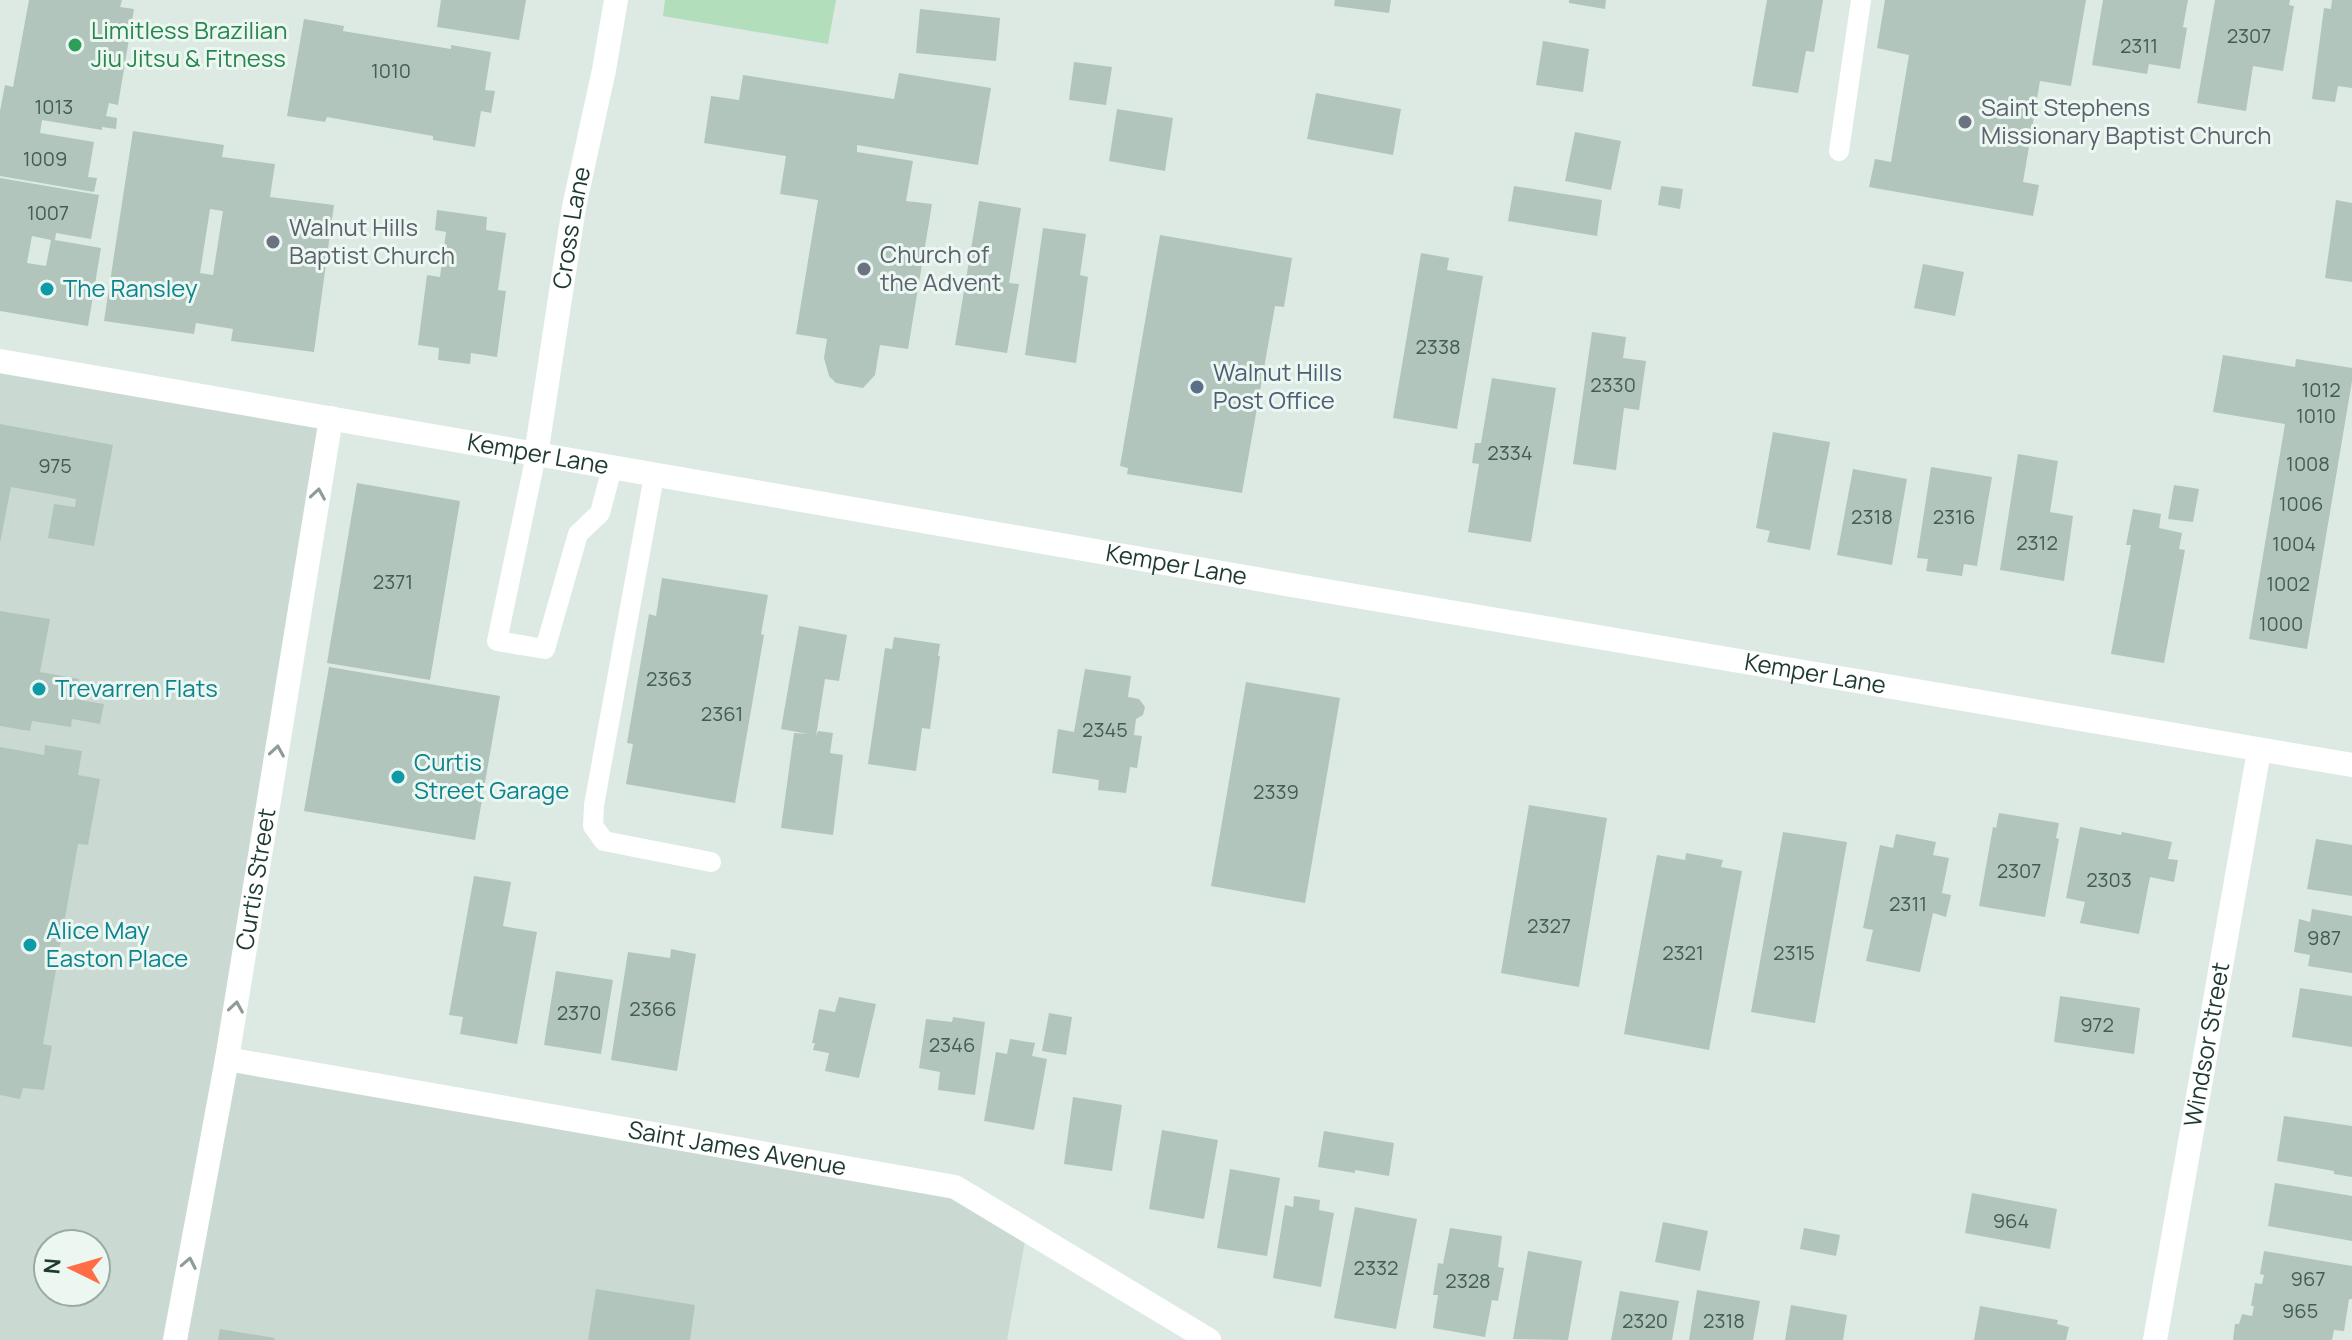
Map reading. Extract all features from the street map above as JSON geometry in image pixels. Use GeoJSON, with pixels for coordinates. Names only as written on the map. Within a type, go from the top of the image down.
{"type":"FeatureCollection","features":[{"type":"Feature","properties":{"kind":"street","name":"Cross Lane"},"geometry":{"type":"LineString","coordinates":[[536,455],[574,207],[616,0]]}},
{"type":"Feature","properties":{"kind":"street","name":"Kemper Lane"},"geometry":{"type":"LineString","coordinates":[[0,361],[654,476],[2352,765]]}},
{"type":"Feature","properties":{"kind":"street","name":"Curtis Street"},"geometry":{"type":"LineString","coordinates":[[175,1340],[227,1059],[331,418]]}},
{"type":"Feature","properties":{"kind":"street","name":"Windsor Street"},"geometry":{"type":"LineString","coordinates":[[2155,1340],[2259,751]]}},
{"type":"Feature","properties":{"kind":"street","name":"Saint James Avenue"},"geometry":{"type":"LineString","coordinates":[[227,1059],[955,1187],[1209,1340]]}},
{"type":"Feature","properties":{"kind":"lane"},"geometry":{"type":"LineString","coordinates":[[1839,151],[1861,0]]}},
{"type":"Feature","properties":{"kind":"lane"},"geometry":{"type":"LineString","coordinates":[[536,455],[497,641],[545,649],[578,534],[600,513],[612,468]]}},
{"type":"Feature","properties":{"kind":"lane"},"geometry":{"type":"LineString","coordinates":[[654,476],[594,805],[593,826],[604,841],[711,862]]}},
{"type":"Feature","properties":{"kind":"shaded area"},"geometry":{"type":"Polygon","coordinates":[[[0,361],[331,418],[228,1059],[955,1187],[1027,1230],[1007,1340],[0,1340],[0,361]]]}},
{"type":"Feature","properties":{"kind":"green space"},"geometry":{"type":"Polygon","coordinates":[[[665,0],[836,0],[828,44],[663,16],[665,0]]]}},
{"type":"Feature","properties":{"kind":"building"},"geometry":{"type":"Polygon","coordinates":[[[29,0],[122,0],[120,7],[134,9],[118,105],[109,103],[106,116],[117,118],[116,129],[102,127],[102,130],[42,120],[40,133],[94,142],[88,177],[97,178],[94,192],[0,176],[0,111],[5,85],[13,87],[29,0]]]}},
{"type":"Feature","properties":{"kind":"building"},"geometry":{"type":"Polygon","coordinates":[[[441,0],[526,0],[519,40],[437,27],[441,0]]]}},
{"type":"Feature","properties":{"kind":"building"},"geometry":{"type":"Polygon","coordinates":[[[1335,0],[1391,0],[1389,13],[1334,6],[1335,0]]]}},
{"type":"Feature","properties":{"kind":"building"},"geometry":{"type":"Polygon","coordinates":[[[1569,0],[1606,0],[1605,9],[1569,3],[1569,0]]]}},
{"type":"Feature","properties":{"kind":"building"},"geometry":{"type":"Polygon","coordinates":[[[1767,0],[1823,0],[1814,52],[1806,51],[1798,93],[1752,86],[1767,0]]]}},
{"type":"Feature","properties":{"kind":"building","name":"Saint Stephens Missionary Baptist Church"},"geometry":{"type":"Polygon","coordinates":[[[1885,0],[2086,0],[2071,86],[2040,81],[2023,182],[2039,185],[2033,216],[1869,187],[1875,159],[1891,162],[1909,55],[1877,48],[1885,0]]]}},
{"type":"Feature","properties":{"kind":"building"},"geometry":{"type":"Polygon","coordinates":[[[2103,0],[2188,0],[2180,69],[2149,64],[2147,74],[2092,65],[2103,0]]]}},
{"type":"Feature","properties":{"kind":"building"},"geometry":{"type":"Polygon","coordinates":[[[2215,0],[2290,0],[2289,5],[2294,6],[2283,71],[2253,66],[2246,111],[2197,103],[2215,0]]]}},
{"type":"Feature","properties":{"kind":"building"},"geometry":{"type":"Polygon","coordinates":[[[2332,0],[2352,0],[2352,88],[2338,86],[2335,102],[2312,99],[2324,8],[2331,9],[2332,0]]]}},
{"type":"Feature","properties":{"kind":"building"},"geometry":{"type":"Polygon","coordinates":[[[920,9],[1000,18],[996,61],[916,53],[920,9]]]}},
{"type":"Feature","properties":{"kind":"building"},"geometry":{"type":"Polygon","coordinates":[[[304,19],[344,26],[343,31],[451,49],[451,45],[491,52],[485,90],[495,91],[491,113],[481,111],[475,147],[433,140],[433,136],[327,117],[325,122],[287,116],[304,19]]]}},
{"type":"Feature","properties":{"kind":"building"},"geometry":{"type":"Polygon","coordinates":[[[1543,41],[1589,49],[1583,92],[1536,85],[1543,41]]]}},
{"type":"Feature","properties":{"kind":"building"},"geometry":{"type":"Polygon","coordinates":[[[1074,62],[1112,67],[1106,105],[1069,100],[1074,62]]]}},
{"type":"Feature","properties":{"kind":"building","name":"Church of the Advent"},"geometry":{"type":"Polygon","coordinates":[[[899,73],[991,88],[978,165],[857,145],[857,152],[913,161],[906,201],[932,204],[908,349],[880,345],[875,375],[863,388],[836,383],[829,376],[824,358],[827,339],[796,334],[818,200],[780,194],[786,156],[704,143],[711,96],[739,100],[743,75],[894,99],[899,73]]]}},
{"type":"Feature","properties":{"kind":"building"},"geometry":{"type":"Polygon","coordinates":[[[1316,93],[1401,109],[1393,155],[1307,139],[1316,93]]]}},
{"type":"Feature","properties":{"kind":"building"},"geometry":{"type":"Polygon","coordinates":[[[1117,109],[1173,118],[1165,171],[1109,161],[1117,109]]]}},
{"type":"Feature","properties":{"kind":"building","name":"Walnut Hills Baptist Church"},"geometry":{"type":"Polygon","coordinates":[[[133,131],[224,145],[222,157],[275,164],[270,197],[334,205],[314,352],[231,341],[233,329],[196,323],[194,334],[104,321],[133,131]],[[210,209],[200,273],[213,275],[223,211],[210,209]]]}},
{"type":"Feature","properties":{"kind":"building"},"geometry":{"type":"Polygon","coordinates":[[[1575,132],[1621,141],[1611,190],[1565,181],[1575,132]]]}},
{"type":"Feature","properties":{"kind":"building"},"geometry":{"type":"Polygon","coordinates":[[[0,178],[99,195],[91,239],[56,233],[55,240],[101,248],[88,326],[0,311],[0,178]],[[32,236],[27,263],[46,266],[51,240],[32,236]]]}},
{"type":"Feature","properties":{"kind":"building"},"geometry":{"type":"Polygon","coordinates":[[[1514,186],[1602,200],[1597,236],[1508,221],[1514,186]]]}},
{"type":"Feature","properties":{"kind":"building"},"geometry":{"type":"Polygon","coordinates":[[[1661,186],[1683,189],[1680,209],[1658,205],[1661,186]]]}},
{"type":"Feature","properties":{"kind":"building"},"geometry":{"type":"Polygon","coordinates":[[[2336,200],[2352,203],[2352,282],[2325,278],[2336,200]]]}},
{"type":"Feature","properties":{"kind":"building"},"geometry":{"type":"Polygon","coordinates":[[[979,201],[1021,208],[1009,283],[1019,284],[1007,353],[955,345],[979,201]]]}},
{"type":"Feature","properties":{"kind":"building"},"geometry":{"type":"Polygon","coordinates":[[[437,210],[487,217],[486,230],[506,233],[498,290],[506,291],[497,357],[471,353],[470,364],[438,360],[439,348],[418,345],[427,275],[440,277],[446,232],[435,230],[437,210]]]}},
{"type":"Feature","properties":{"kind":"building"},"geometry":{"type":"Polygon","coordinates":[[[1043,228],[1086,234],[1080,275],[1088,277],[1076,363],[1025,355],[1043,228]]]}},
{"type":"Feature","properties":{"kind":"building","name":"Walnut Hills Post Office"},"geometry":{"type":"Polygon","coordinates":[[[1160,235],[1292,258],[1284,307],[1275,306],[1242,493],[1127,474],[1128,468],[1120,466],[1160,235]]]}},
{"type":"Feature","properties":{"kind":"building"},"geometry":{"type":"Polygon","coordinates":[[[1421,253],[1449,258],[1447,270],[1483,276],[1457,429],[1393,418],[1421,253]]]}},
{"type":"Feature","properties":{"kind":"building"},"geometry":{"type":"Polygon","coordinates":[[[1923,264],[1964,272],[1955,316],[1914,308],[1923,264]]]}},
{"type":"Feature","properties":{"kind":"building"},"geometry":{"type":"Polygon","coordinates":[[[1592,332],[1626,337],[1623,358],[1646,361],[1639,410],[1624,408],[1616,470],[1573,464],[1592,332]]]}},
{"type":"Feature","properties":{"kind":"building"},"geometry":{"type":"Polygon","coordinates":[[[2223,355],[2295,367],[2296,359],[2352,368],[2307,649],[2249,639],[2285,424],[2213,412],[2223,355]]]}},
{"type":"Feature","properties":{"kind":"building"},"geometry":{"type":"Polygon","coordinates":[[[1492,378],[1556,388],[1531,542],[1468,532],[1479,464],[1472,463],[1475,443],[1481,443],[1492,378]]]}},
{"type":"Feature","properties":{"kind":"building"},"geometry":{"type":"Polygon","coordinates":[[[0,424],[113,445],[94,546],[48,538],[54,504],[75,507],[76,499],[11,487],[0,543],[0,424]]]}},
{"type":"Feature","properties":{"kind":"building"},"geometry":{"type":"Polygon","coordinates":[[[1773,432],[1830,442],[1810,550],[1767,542],[1770,531],[1756,528],[1773,432]]]}},
{"type":"Feature","properties":{"kind":"building"},"geometry":{"type":"Polygon","coordinates":[[[2018,454],[2058,461],[2050,512],[2073,516],[2064,581],[2000,570],[2018,454]]]}},
{"type":"Feature","properties":{"kind":"building"},"geometry":{"type":"Polygon","coordinates":[[[1931,467],[1992,477],[1977,566],[1964,564],[1962,576],[1926,571],[1928,559],[1917,558],[1931,467]]]}},
{"type":"Feature","properties":{"kind":"building"},"geometry":{"type":"Polygon","coordinates":[[[1853,469],[1907,479],[1892,565],[1837,555],[1853,469]]]}},
{"type":"Feature","properties":{"kind":"building"},"geometry":{"type":"Polygon","coordinates":[[[357,483],[460,501],[430,680],[327,663],[357,483]]]}},
{"type":"Feature","properties":{"kind":"building"},"geometry":{"type":"Polygon","coordinates":[[[2174,485],[2199,489],[2193,522],[2168,519],[2174,485]]]}},
{"type":"Feature","properties":{"kind":"building"},"geometry":{"type":"Polygon","coordinates":[[[2133,509],[2161,514],[2159,528],[2182,533],[2179,549],[2185,550],[2164,663],[2111,654],[2131,545],[2126,545],[2133,509]]]}},
{"type":"Feature","properties":{"kind":"building"},"geometry":{"type":"Polygon","coordinates":[[[662,578],[768,595],[735,803],[626,784],[633,744],[627,743],[649,614],[656,616],[662,578]]]}},
{"type":"Feature","properties":{"kind":"building","name":"Trevarren Flats"},"geometry":{"type":"Polygon","coordinates":[[[0,611],[50,619],[40,672],[79,679],[75,699],[104,704],[100,724],[72,719],[71,727],[32,721],[30,731],[0,726],[0,611]]]}},
{"type":"Feature","properties":{"kind":"building"},"geometry":{"type":"Polygon","coordinates":[[[799,626],[847,635],[839,681],[825,679],[816,736],[818,731],[833,733],[830,753],[843,755],[833,835],[781,828],[794,733],[808,734],[781,729],[799,626]]]}},
{"type":"Feature","properties":{"kind":"building"},"geometry":{"type":"Polygon","coordinates":[[[894,637],[940,644],[930,729],[922,728],[916,771],[868,764],[885,648],[892,649],[894,637]]]}},
{"type":"Feature","properties":{"kind":"building","name":"Curtis Street Garage"},"geometry":{"type":"Polygon","coordinates":[[[329,667],[500,696],[475,840],[304,811],[329,667]]]}},
{"type":"Feature","properties":{"kind":"building"},"geometry":{"type":"Polygon","coordinates":[[[1085,669],[1131,676],[1128,697],[1139,699],[1145,707],[1143,715],[1136,719],[1134,735],[1142,736],[1137,768],[1130,767],[1126,793],[1098,790],[1099,780],[1052,773],[1058,729],[1074,732],[1085,669]]]}},
{"type":"Feature","properties":{"kind":"building"},"geometry":{"type":"Polygon","coordinates":[[[1246,682],[1340,698],[1305,903],[1211,886],[1246,682]]]}},
{"type":"Feature","properties":{"kind":"building","name":"Alice May Easton Place"},"geometry":{"type":"Polygon","coordinates":[[[45,745],[82,751],[78,775],[100,779],[88,845],[78,844],[43,1044],[52,1046],[44,1090],[23,1088],[20,1099],[0,1095],[0,747],[44,755],[45,745]]]}},
{"type":"Feature","properties":{"kind":"building"},"geometry":{"type":"Polygon","coordinates":[[[1529,805],[1607,818],[1579,987],[1501,973],[1529,805]]]}},
{"type":"Feature","properties":{"kind":"building"},"geometry":{"type":"Polygon","coordinates":[[[1999,813],[2059,823],[2045,917],[1979,906],[1993,827],[1996,828],[1999,813]]]}},
{"type":"Feature","properties":{"kind":"building"},"geometry":{"type":"Polygon","coordinates":[[[2080,827],[2172,842],[2168,859],[2178,860],[2174,882],[2150,877],[2139,934],[2080,923],[2085,902],[2066,898],[2080,827]]]}},
{"type":"Feature","properties":{"kind":"building"},"geometry":{"type":"Polygon","coordinates":[[[1783,832],[1847,842],[1815,1023],[1751,1012],[1783,832]]]}},
{"type":"Feature","properties":{"kind":"building"},"geometry":{"type":"Polygon","coordinates":[[[1896,834],[1936,842],[1933,855],[1949,858],[1942,893],[1951,895],[1946,917],[1933,913],[1920,972],[1866,961],[1873,930],[1863,928],[1880,845],[1893,848],[1896,834]]]}},
{"type":"Feature","properties":{"kind":"building"},"geometry":{"type":"Polygon","coordinates":[[[2316,839],[2352,845],[2352,896],[2307,889],[2316,839]]]}},
{"type":"Feature","properties":{"kind":"building"},"geometry":{"type":"Polygon","coordinates":[[[1686,853],[1723,860],[1721,867],[1742,871],[1709,1050],[1624,1034],[1657,855],[1685,860],[1686,853]]]}},
{"type":"Feature","properties":{"kind":"building"},"geometry":{"type":"Polygon","coordinates":[[[474,876],[511,882],[503,926],[537,932],[517,1044],[460,1034],[463,1017],[449,1015],[474,876]]]}},
{"type":"Feature","properties":{"kind":"building"},"geometry":{"type":"Polygon","coordinates":[[[2312,909],[2352,916],[2352,973],[2308,966],[2310,955],[2294,952],[2299,919],[2310,922],[2312,909]]]}},
{"type":"Feature","properties":{"kind":"building"},"geometry":{"type":"Polygon","coordinates":[[[671,949],[696,954],[677,1071],[611,1060],[628,952],[670,958],[671,949]]]}},
{"type":"Feature","properties":{"kind":"building"},"geometry":{"type":"Polygon","coordinates":[[[556,971],[613,980],[601,1054],[544,1045],[556,971]]]}},
{"type":"Feature","properties":{"kind":"building"},"geometry":{"type":"Polygon","coordinates":[[[2300,988],[2352,996],[2352,1047],[2292,1037],[2300,988]]]}},
{"type":"Feature","properties":{"kind":"building"},"geometry":{"type":"Polygon","coordinates":[[[2060,996],[2140,1008],[2134,1054],[2054,1042],[2060,996]]]}},
{"type":"Feature","properties":{"kind":"building"},"geometry":{"type":"Polygon","coordinates":[[[839,997],[876,1004],[859,1078],[825,1071],[829,1053],[813,1050],[819,1009],[835,1012],[839,997]]]}},
{"type":"Feature","properties":{"kind":"building"},"geometry":{"type":"Polygon","coordinates":[[[1049,1013],[1072,1017],[1066,1055],[1042,1051],[1049,1013]]]}},
{"type":"Feature","properties":{"kind":"building"},"geometry":{"type":"Polygon","coordinates":[[[953,1017],[985,1022],[975,1095],[938,1090],[940,1072],[919,1068],[926,1019],[952,1022],[953,1017]]]}},
{"type":"Feature","properties":{"kind":"building"},"geometry":{"type":"Polygon","coordinates":[[[1010,1039],[1035,1043],[1032,1056],[1047,1059],[1034,1130],[984,1121],[996,1052],[1007,1054],[1010,1039]]]}},
{"type":"Feature","properties":{"kind":"building"},"geometry":{"type":"Polygon","coordinates":[[[1073,1097],[1122,1105],[1112,1171],[1064,1164],[1073,1097]]]}},
{"type":"Feature","properties":{"kind":"building"},"geometry":{"type":"Polygon","coordinates":[[[2284,1116],[2352,1126],[2352,1177],[2277,1161],[2284,1116]]]}},
{"type":"Feature","properties":{"kind":"building"},"geometry":{"type":"Polygon","coordinates":[[[1162,1130],[1218,1140],[1204,1219],[1149,1209],[1162,1130]]]}},
{"type":"Feature","properties":{"kind":"building"},"geometry":{"type":"Polygon","coordinates":[[[1324,1131],[1394,1143],[1389,1176],[1318,1167],[1324,1131]]]}},
{"type":"Feature","properties":{"kind":"building"},"geometry":{"type":"Polygon","coordinates":[[[1230,1169],[1280,1178],[1267,1256],[1217,1248],[1230,1169]]]}},
{"type":"Feature","properties":{"kind":"building"},"geometry":{"type":"Polygon","coordinates":[[[2275,1183],[2352,1196],[2352,1241],[2268,1226],[2275,1183]]]}},
{"type":"Feature","properties":{"kind":"building"},"geometry":{"type":"Polygon","coordinates":[[[1972,1193],[2057,1209],[2050,1249],[1965,1233],[1972,1193]]]}},
{"type":"Feature","properties":{"kind":"building"},"geometry":{"type":"Polygon","coordinates":[[[1294,1196],[1320,1200],[1319,1210],[1334,1213],[1321,1287],[1273,1278],[1285,1205],[1293,1207],[1294,1196]]]}},
{"type":"Feature","properties":{"kind":"building"},"geometry":{"type":"Polygon","coordinates":[[[1355,1207],[1417,1219],[1396,1329],[1334,1318],[1355,1207]]]}},
{"type":"Feature","properties":{"kind":"building"},"geometry":{"type":"Polygon","coordinates":[[[1663,1222],[1708,1231],[1700,1271],[1655,1262],[1663,1222]]]}},
{"type":"Feature","properties":{"kind":"building"},"geometry":{"type":"Polygon","coordinates":[[[1450,1228],[1502,1236],[1498,1267],[1504,1268],[1498,1301],[1492,1300],[1485,1337],[1433,1328],[1438,1295],[1433,1295],[1438,1263],[1443,1264],[1450,1228]]]}},
{"type":"Feature","properties":{"kind":"building"},"geometry":{"type":"Polygon","coordinates":[[[1804,1228],[1840,1235],[1836,1256],[1800,1249],[1804,1228]]]}},
{"type":"Feature","properties":{"kind":"building"},"geometry":{"type":"Polygon","coordinates":[[[1528,1251],[1582,1261],[1568,1340],[1513,1339],[1528,1251]]]}},
{"type":"Feature","properties":{"kind":"building"},"geometry":{"type":"Polygon","coordinates":[[[2264,1251],[2352,1266],[2352,1299],[2349,1299],[2344,1331],[2334,1330],[2332,1340],[2233,1340],[2235,1324],[2239,1324],[2242,1314],[2252,1316],[2255,1283],[2262,1284],[2264,1275],[2260,1274],[2264,1251]]]}},
{"type":"Feature","properties":{"kind":"building"},"geometry":{"type":"Polygon","coordinates":[[[596,1289],[695,1305],[690,1340],[588,1340],[596,1289]]]}},
{"type":"Feature","properties":{"kind":"building"},"geometry":{"type":"Polygon","coordinates":[[[1697,1290],[1760,1301],[1753,1340],[1689,1340],[1697,1290]]]}},
{"type":"Feature","properties":{"kind":"building"},"geometry":{"type":"Polygon","coordinates":[[[1620,1291],[1679,1301],[1672,1340],[1611,1340],[1620,1291]]]}},
{"type":"Feature","properties":{"kind":"building"},"geometry":{"type":"Polygon","coordinates":[[[1791,1305],[1847,1315],[1843,1340],[1785,1340],[1791,1305]]]}},
{"type":"Feature","properties":{"kind":"building"},"geometry":{"type":"Polygon","coordinates":[[[1980,1306],[2058,1320],[2057,1324],[2069,1327],[2066,1340],[1974,1340],[1980,1306]]]}},
{"type":"Feature","properties":{"kind":"building"},"geometry":{"type":"Polygon","coordinates":[[[220,1329],[275,1338],[218,1340],[220,1329]]]}},
{"type":"Feature","properties":{"kind":"place","name":"Limitless Brazilian Jiu Jitsu & Fitness"},"geometry":{"type":"Point","coordinates":[75,45]}},
{"type":"Feature","properties":{"kind":"place","name":"Saint Stephens Missionary Baptist Church"},"geometry":{"type":"Point","coordinates":[1965,122]}},
{"type":"Feature","properties":{"kind":"place","name":"Walnut Hills Baptist Church"},"geometry":{"type":"Point","coordinates":[273,242]}},
{"type":"Feature","properties":{"kind":"place","name":"Church of the Advent"},"geometry":{"type":"Point","coordinates":[864,269]}},
{"type":"Feature","properties":{"kind":"place","name":"The Ransley"},"geometry":{"type":"Point","coordinates":[47,289]}},
{"type":"Feature","properties":{"kind":"place","name":"Walnut Hills Post Office"},"geometry":{"type":"Point","coordinates":[1197,387]}},
{"type":"Feature","properties":{"kind":"place","name":"Trevarren Flats"},"geometry":{"type":"Point","coordinates":[39,689]}},
{"type":"Feature","properties":{"kind":"place","name":"Curtis Street Garage"},"geometry":{"type":"Point","coordinates":[398,777]}},
{"type":"Feature","properties":{"kind":"place","name":"Alice May Easton Place"},"geometry":{"type":"Point","coordinates":[30,945]}}]}
